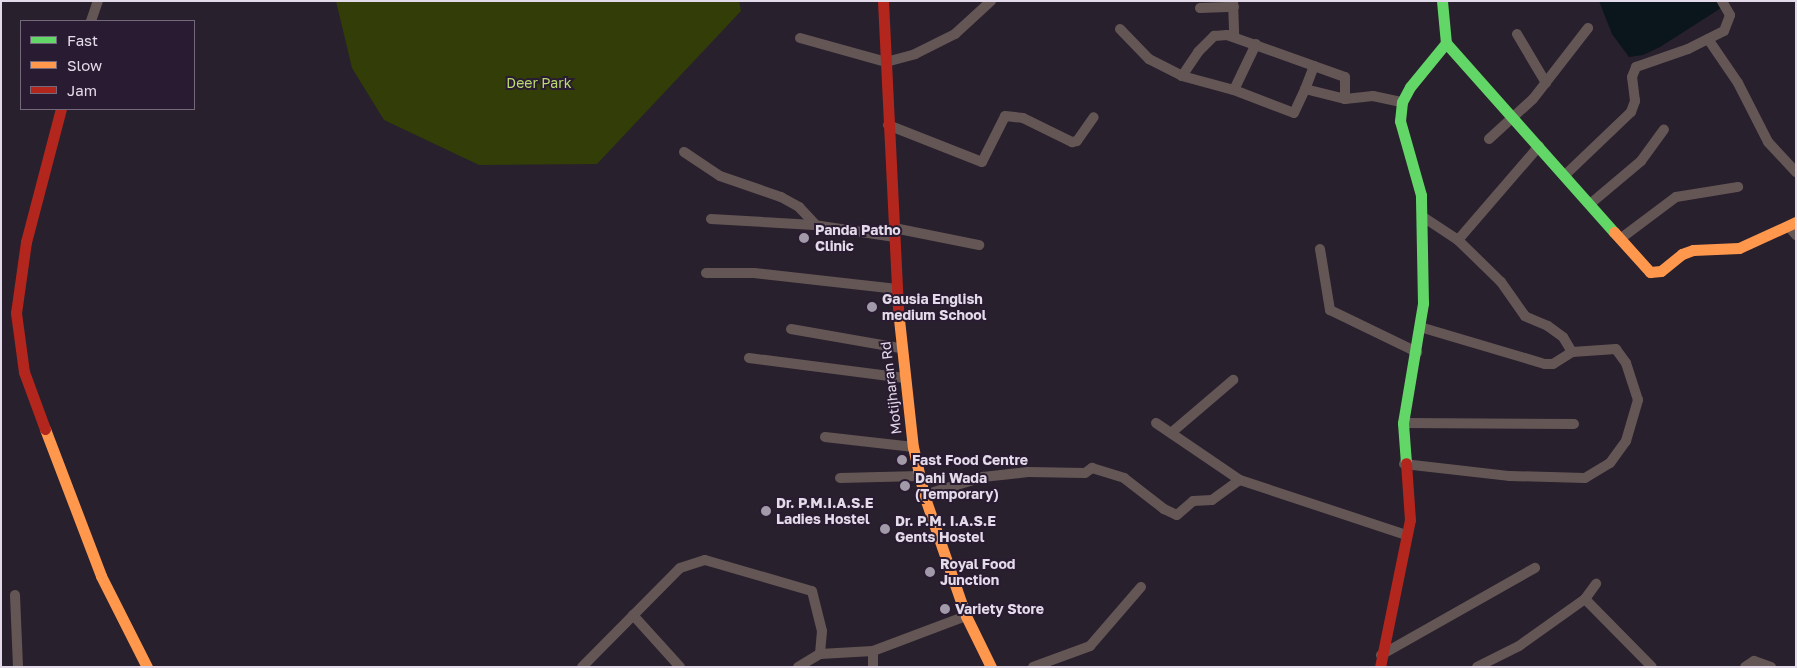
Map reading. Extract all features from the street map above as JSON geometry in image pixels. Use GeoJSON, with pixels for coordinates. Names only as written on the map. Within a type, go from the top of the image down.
{"type":"FeatureCollection","features":[{"type":"Feature","properties":{"kind":"street"},"geometry":{"type":"LineString","coordinates":[[91,20],[98,1]]}},
{"type":"Feature","properties":{"kind":"street","name":"Motijharan Rd"},"geometry":{"type":"LineString","coordinates":[[883,1],[900,348],[913,447],[924,495],[966,616],[991,667]]}},
{"type":"Feature","properties":{"kind":"street"},"geometry":{"type":"LineString","coordinates":[[800,38],[886,62],[915,54],[955,34],[991,1]]}},
{"type":"Feature","properties":{"kind":"street"},"geometry":{"type":"LineString","coordinates":[[1442,1],[1446,43],[1653,274],[1693,250],[1739,248],[1794,228]]}},
{"type":"Feature","properties":{"kind":"street"},"geometry":{"type":"LineString","coordinates":[[1564,176],[1631,112],[1635,101],[1632,77],[1636,67],[1724,31],[1729,24],[1728,9],[1722,1]]}},
{"type":"Feature","properties":{"kind":"street"},"geometry":{"type":"LineString","coordinates":[[1200,8],[1233,4],[1234,37]]}},
{"type":"Feature","properties":{"kind":"street"},"geometry":{"type":"LineString","coordinates":[[1489,139],[1514,119],[1546,83],[1588,28]]}},
{"type":"Feature","properties":{"kind":"street"},"geometry":{"type":"LineString","coordinates":[[1120,29],[1149,59],[1182,76],[1234,90],[1294,113],[1314,66]]}},
{"type":"Feature","properties":{"kind":"street"},"geometry":{"type":"LineString","coordinates":[[1517,34],[1546,83]]}},
{"type":"Feature","properties":{"kind":"street"},"geometry":{"type":"LineString","coordinates":[[1182,76],[1198,52],[1214,36],[1234,37],[1345,77],[1345,99]]}},
{"type":"Feature","properties":{"kind":"street"},"geometry":{"type":"LineString","coordinates":[[1708,39],[1738,84],[1768,142],[1796,172]]}},
{"type":"Feature","properties":{"kind":"street"},"geometry":{"type":"LineString","coordinates":[[1381,661],[1410,520],[1404,464],[1403,423],[1420,327],[1423,217],[1414,166],[1400,121],[1402,102],[1419,73],[1446,43]]}},
{"type":"Feature","properties":{"kind":"street"},"geometry":{"type":"LineString","coordinates":[[1234,90],[1256,44]]}},
{"type":"Feature","properties":{"kind":"street"},"geometry":{"type":"LineString","coordinates":[[1305,89],[1345,99],[1373,96],[1402,102]]}},
{"type":"Feature","properties":{"kind":"street"},"geometry":{"type":"LineString","coordinates":[[60,110],[26,242],[16,313],[24,372],[101,576],[147,667]]}},
{"type":"Feature","properties":{"kind":"street"},"geometry":{"type":"LineString","coordinates":[[888,125],[982,162],[1006,116],[1023,118],[1072,142],[1077,140],[1094,117]]}},
{"type":"Feature","properties":{"kind":"street"},"geometry":{"type":"LineString","coordinates":[[1590,204],[1641,162],[1664,129]]}},
{"type":"Feature","properties":{"kind":"street"},"geometry":{"type":"LineString","coordinates":[[1458,240],[1538,146]]}},
{"type":"Feature","properties":{"kind":"street"},"geometry":{"type":"LineString","coordinates":[[684,152],[720,176],[781,197],[799,207],[817,226]]}},
{"type":"Feature","properties":{"kind":"street"},"geometry":{"type":"LineString","coordinates":[[1620,239],[1676,197],[1738,188]]}},
{"type":"Feature","properties":{"kind":"street"},"geometry":{"type":"LineString","coordinates":[[1423,217],[1458,240],[1501,282],[1525,316],[1548,326],[1563,337],[1572,352]]}},
{"type":"Feature","properties":{"kind":"street"},"geometry":{"type":"LineString","coordinates":[[711,219],[894,232],[979,246]]}},
{"type":"Feature","properties":{"kind":"street"},"geometry":{"type":"LineString","coordinates":[[1320,249],[1330,310],[1417,352]]}},
{"type":"Feature","properties":{"kind":"street"},"geometry":{"type":"LineString","coordinates":[[706,273],[754,273],[897,289]]}},
{"type":"Feature","properties":{"kind":"street"},"geometry":{"type":"LineString","coordinates":[[1404,464],[1510,476],[1586,478],[1605,467],[1626,441],[1638,400],[1626,363],[1616,349],[1572,352],[1553,364],[1545,364],[1420,327]]}},
{"type":"Feature","properties":{"kind":"street"},"geometry":{"type":"LineString","coordinates":[[791,329],[900,348]]}},
{"type":"Feature","properties":{"kind":"street"},"geometry":{"type":"LineString","coordinates":[[749,358],[905,378]]}},
{"type":"Feature","properties":{"kind":"street"},"geometry":{"type":"LineString","coordinates":[[1171,433],[1233,380]]}},
{"type":"Feature","properties":{"kind":"street"},"geometry":{"type":"LineString","coordinates":[[1156,423],[1240,480],[1406,535]]}},
{"type":"Feature","properties":{"kind":"street"},"geometry":{"type":"LineString","coordinates":[[1403,423],[1574,424]]}},
{"type":"Feature","properties":{"kind":"street"},"geometry":{"type":"LineString","coordinates":[[825,437],[913,447]]}},
{"type":"Feature","properties":{"kind":"street"},"geometry":{"type":"LineString","coordinates":[[924,495],[983,477],[1028,472],[1084,473],[1092,468],[1124,478],[1164,509],[1177,515],[1193,501],[1212,500],[1240,480]]}},
{"type":"Feature","properties":{"kind":"street"},"geometry":{"type":"LineString","coordinates":[[840,478],[920,476]]}},
{"type":"Feature","properties":{"kind":"street"},"geometry":{"type":"LineString","coordinates":[[582,667],[680,568],[691,562],[705,560],[751,571],[812,592],[822,630],[820,654]]}},
{"type":"Feature","properties":{"kind":"street"},"geometry":{"type":"LineString","coordinates":[[1381,661],[1536,568]]}},
{"type":"Feature","properties":{"kind":"street"},"geometry":{"type":"LineString","coordinates":[[1477,667],[1519,646],[1585,599],[1596,584]]}},
{"type":"Feature","properties":{"kind":"street"},"geometry":{"type":"LineString","coordinates":[[1033,667],[1090,646],[1141,587]]}},
{"type":"Feature","properties":{"kind":"street"},"geometry":{"type":"LineString","coordinates":[[15,595],[18,667]]}},
{"type":"Feature","properties":{"kind":"street"},"geometry":{"type":"LineString","coordinates":[[1585,599],[1649,666]]}},
{"type":"Feature","properties":{"kind":"street"},"geometry":{"type":"LineString","coordinates":[[633,615],[680,667]]}},
{"type":"Feature","properties":{"kind":"street"},"geometry":{"type":"LineString","coordinates":[[798,667],[820,654],[873,651],[966,616]]}},
{"type":"Feature","properties":{"kind":"street"},"geometry":{"type":"LineString","coordinates":[[873,651],[873,667]]}},
{"type":"Feature","properties":{"kind":"street"},"geometry":{"type":"LineString","coordinates":[[1745,667],[1754,661],[1771,667]]}},
{"type":"Feature","properties":{"kind":"green space","name":"Deer Park"},"geometry":{"type":"Polygon","coordinates":[[[336,1],[739,1],[741,11],[597,164],[479,165],[384,120],[352,68],[336,1]]]}},
{"type":"Feature","properties":{"kind":"shaded area"},"geometry":{"type":"Polygon","coordinates":[[[1599,1],[1714,1],[1720,4],[1721,8],[1660,47],[1643,55],[1629,57],[1612,34],[1599,1]]]}},
{"type":"Feature","properties":{"kind":"traffic: fast"},"geometry":{"type":"LineString","coordinates":[[1442,1],[1446,43],[1614,232]]}},
{"type":"Feature","properties":{"kind":"traffic: fast"},"geometry":{"type":"LineString","coordinates":[[1406,463],[1403,423],[1423,303],[1421,195],[1400,121],[1402,102],[1410,87],[1446,43]]}},
{"type":"Feature","properties":{"kind":"traffic: slow"},"geometry":{"type":"LineString","coordinates":[[1614,232],[1650,272],[1661,271],[1682,254],[1693,250],[1739,248],[1796,222]]}},
{"type":"Feature","properties":{"kind":"traffic: slow"},"geometry":{"type":"LineString","coordinates":[[898,310],[913,447],[924,495],[966,616],[991,667]]}},
{"type":"Feature","properties":{"kind":"traffic: slow"},"geometry":{"type":"LineString","coordinates":[[45,429],[101,576],[147,667]]}},
{"type":"Feature","properties":{"kind":"traffic: jam"},"geometry":{"type":"LineString","coordinates":[[883,1],[898,310]]}},
{"type":"Feature","properties":{"kind":"traffic: jam"},"geometry":{"type":"LineString","coordinates":[[45,429],[24,372],[16,313],[26,242],[61,110]]}},
{"type":"Feature","properties":{"kind":"traffic: jam"},"geometry":{"type":"LineString","coordinates":[[1380,667],[1410,520],[1406,463]]}},
{"type":"Feature","properties":{"kind":"place","name":"Panda Patho Clinic"},"geometry":{"type":"Point","coordinates":[804,238]}},
{"type":"Feature","properties":{"kind":"place","name":"Gausia English medium School"},"geometry":{"type":"Point","coordinates":[872,307]}},
{"type":"Feature","properties":{"kind":"place","name":"Fast Food Centre"},"geometry":{"type":"Point","coordinates":[902,460]}},
{"type":"Feature","properties":{"kind":"place","name":"Dahi Wada (Temporary)"},"geometry":{"type":"Point","coordinates":[905,486]}},
{"type":"Feature","properties":{"kind":"place","name":"Dr. P.M.I.A.S.E Ladies Hostel"},"geometry":{"type":"Point","coordinates":[766,511]}},
{"type":"Feature","properties":{"kind":"place","name":"Dr. P.M. I.A.S.E Gents Hostel"},"geometry":{"type":"Point","coordinates":[885,529]}},
{"type":"Feature","properties":{"kind":"place","name":"Royal Food Junction"},"geometry":{"type":"Point","coordinates":[930,572]}},
{"type":"Feature","properties":{"kind":"place","name":"Variety Store"},"geometry":{"type":"Point","coordinates":[945,609]}}]}
